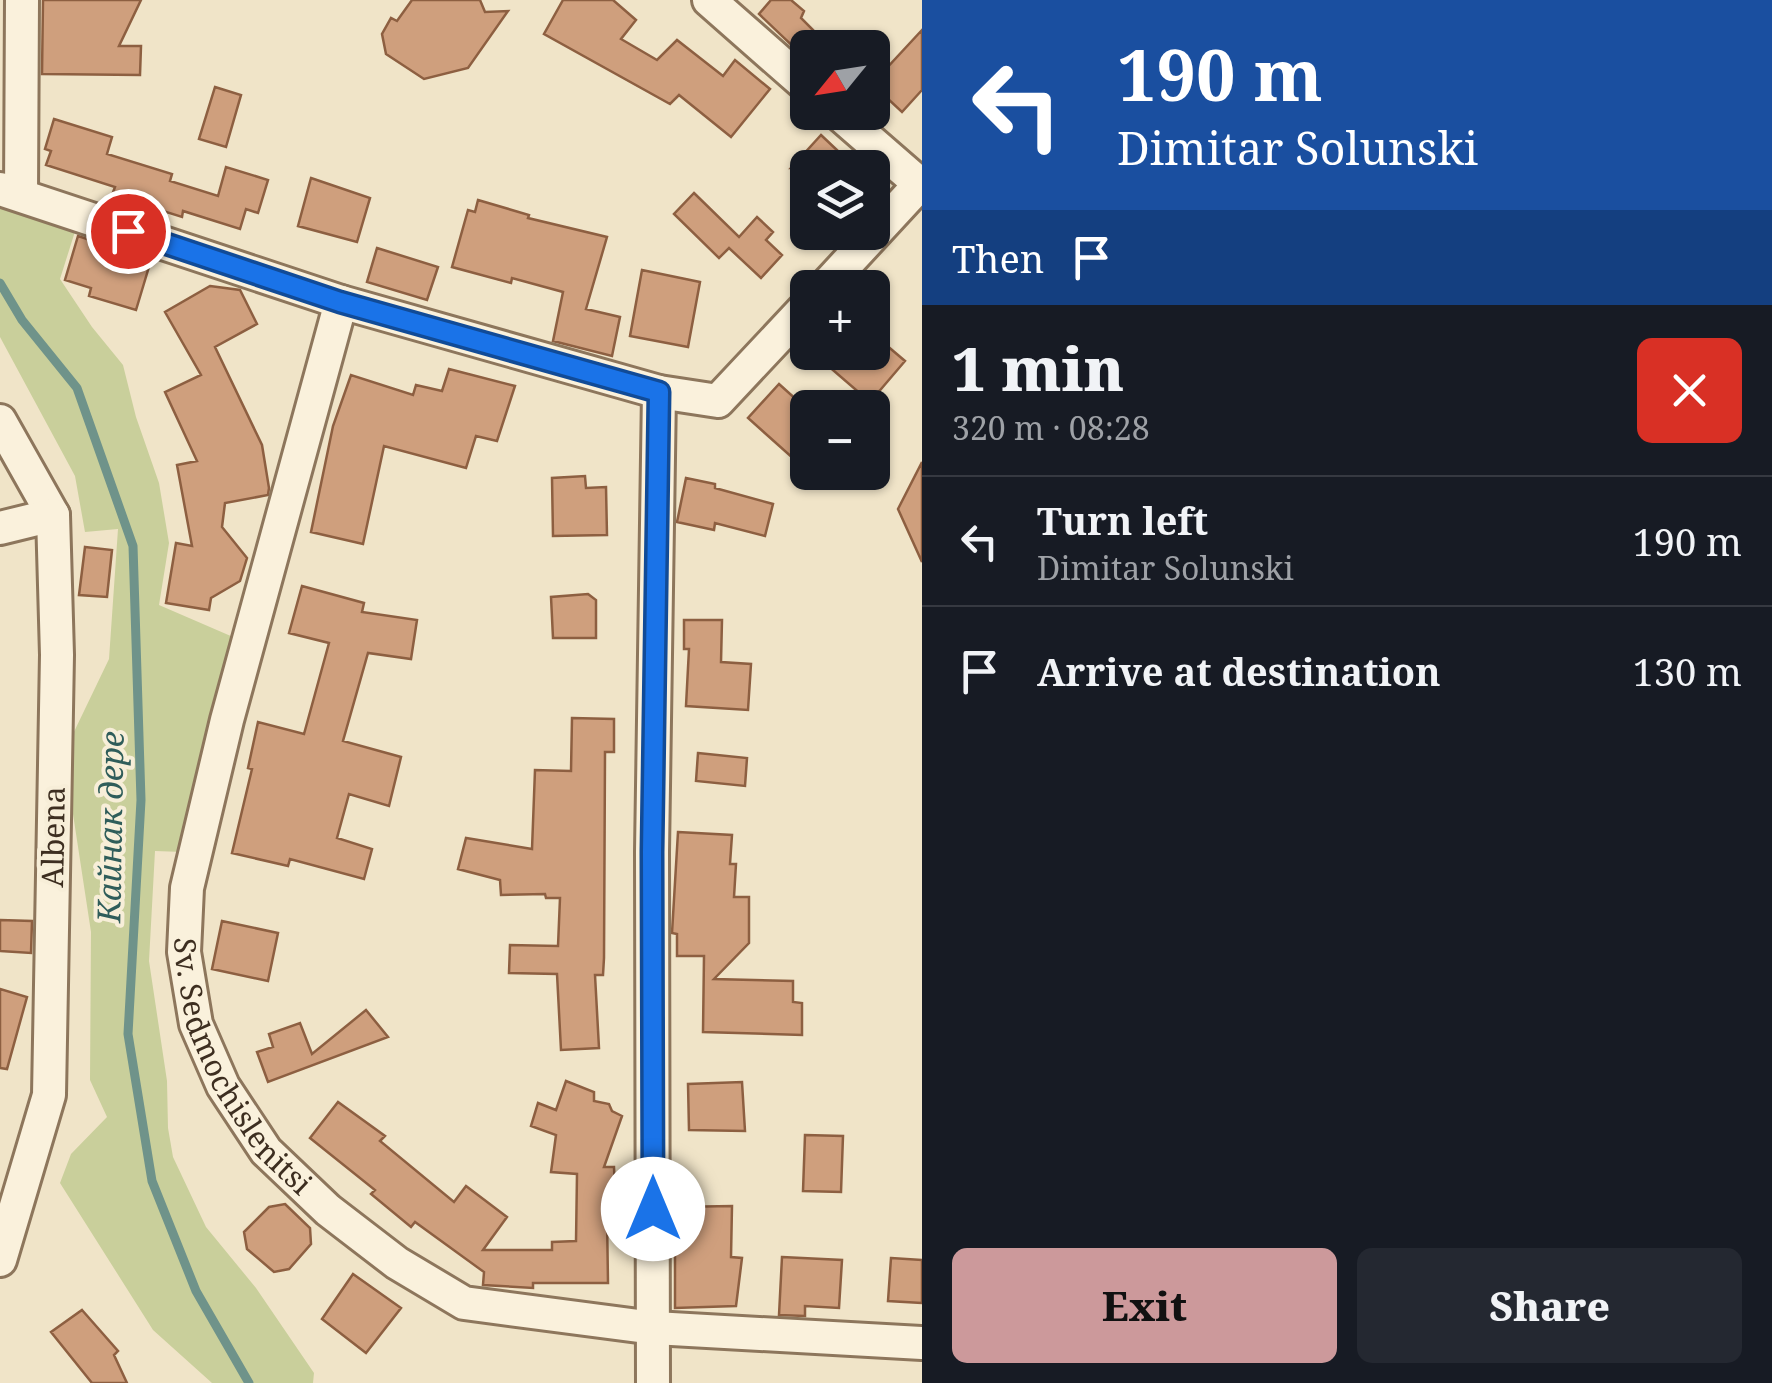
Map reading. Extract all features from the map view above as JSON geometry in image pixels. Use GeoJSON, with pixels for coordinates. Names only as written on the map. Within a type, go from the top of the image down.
{"type":"FeatureCollection","features":[{"type":"Feature","properties":{"kind":"street"},"geometry":{"type":"LineString","coordinates":[[22,0],[11,192],[340,302],[659,392],[718,401],[790,324]]}},
{"type":"Feature","properties":{"kind":"street"},"geometry":{"type":"LineString","coordinates":[[709,0],[790,70]]}},
{"type":"Feature","properties":{"kind":"street"},"geometry":{"type":"LineString","coordinates":[[841,270],[921,184],[858,130]]}},
{"type":"Feature","properties":{"kind":"street","name":"Sv. Sedmochislenitsi"},"geometry":{"type":"LineString","coordinates":[[340,302],[227,720],[187,888],[184,952],[196,1024],[222,1086],[266,1151],[328,1210],[397,1263],[464,1303],[654,1328],[922,1343]]}},
{"type":"Feature","properties":{"kind":"street"},"geometry":{"type":"LineString","coordinates":[[652,1383],[652,852],[659,392]]}},
{"type":"Feature","properties":{"kind":"street","name":"Albena"},"geometry":{"type":"LineString","coordinates":[[0,421],[53,514],[57,655],[50,1096],[0,1260]]}},
{"type":"Feature","properties":{"kind":"street"},"geometry":{"type":"LineString","coordinates":[[0,528],[53,514]]}},
{"type":"Feature","properties":{"kind":"green space"},"geometry":{"type":"Polygon","coordinates":[[[0,201],[78,222],[60,279],[123,365],[159,483],[169,543],[159,605],[240,640],[183,852],[155,851],[149,961],[167,1081],[173,1157],[206,1227],[256,1288],[314,1373],[313,1383],[212,1383],[153,1330],[60,1183],[71,1154],[107,1117],[90,1080],[91,932],[73,814],[72,736],[109,659],[118,529],[85,532],[75,476],[0,337],[0,201]]]}},
{"type":"Feature","properties":{"kind":"building"},"geometry":{"type":"Polygon","coordinates":[[[43,0],[141,0],[119,46],[141,46],[140,75],[42,74],[43,0]]]}},
{"type":"Feature","properties":{"kind":"building"},"geometry":{"type":"Polygon","coordinates":[[[412,0],[480,0],[485,12],[508,11],[468,68],[424,79],[386,54],[382,34],[391,18],[397,21],[412,0]]]}},
{"type":"Feature","properties":{"kind":"building"},"geometry":{"type":"Polygon","coordinates":[[[563,0],[613,0],[636,20],[621,39],[657,60],[677,40],[723,76],[735,60],[770,89],[731,137],[679,95],[670,104],[544,34],[563,0]]]}},
{"type":"Feature","properties":{"kind":"building"},"geometry":{"type":"Polygon","coordinates":[[[771,0],[791,0],[804,11],[801,18],[813,30],[790,30],[790,44],[759,14],[771,0]]]}},
{"type":"Feature","properties":{"kind":"building"},"geometry":{"type":"Polygon","coordinates":[[[922,30],[922,90],[902,112],[890,101],[890,65],[922,30]]]}},
{"type":"Feature","properties":{"kind":"building"},"geometry":{"type":"Polygon","coordinates":[[[215,87],[241,95],[226,147],[199,139],[215,87]]]}},
{"type":"Feature","properties":{"kind":"building"},"geometry":{"type":"Polygon","coordinates":[[[54,119],[112,137],[107,154],[172,174],[170,181],[218,196],[226,167],[268,180],[258,213],[246,209],[240,229],[183,211],[182,217],[112,195],[115,187],[46,165],[51,151],[45,149],[54,119]]]}},
{"type":"Feature","properties":{"kind":"building"},"geometry":{"type":"Polygon","coordinates":[[[821,135],[837,150],[807,150],[821,135]]]}},
{"type":"Feature","properties":{"kind":"building"},"geometry":{"type":"Polygon","coordinates":[[[311,178],[370,198],[357,242],[298,226],[311,178]]]}},
{"type":"Feature","properties":{"kind":"building"},"geometry":{"type":"Polygon","coordinates":[[[694,193],[739,237],[757,217],[773,232],[766,240],[782,255],[761,278],[729,248],[719,258],[674,214],[694,193]]]}},
{"type":"Feature","properties":{"kind":"building"},"geometry":{"type":"Polygon","coordinates":[[[478,200],[529,215],[528,218],[607,237],[586,309],[620,317],[612,356],[553,341],[563,292],[452,267],[468,210],[475,212],[478,200]]]}},
{"type":"Feature","properties":{"kind":"building"},"geometry":{"type":"Polygon","coordinates":[[[78,236],[151,260],[136,310],[89,296],[91,288],[65,280],[78,236]]]}},
{"type":"Feature","properties":{"kind":"building"},"geometry":{"type":"Polygon","coordinates":[[[377,248],[438,267],[427,300],[367,282],[377,248]]]}},
{"type":"Feature","properties":{"kind":"building"},"geometry":{"type":"Polygon","coordinates":[[[642,270],[700,282],[688,347],[630,336],[642,270]]]}},
{"type":"Feature","properties":{"kind":"building"},"geometry":{"type":"Polygon","coordinates":[[[210,286],[240,290],[257,324],[215,347],[262,445],[269,488],[268,495],[225,503],[222,527],[247,558],[240,581],[211,598],[209,610],[166,603],[176,543],[192,546],[177,465],[197,461],[165,392],[201,375],[165,312],[210,286]]]}},
{"type":"Feature","properties":{"kind":"building"},"geometry":{"type":"Polygon","coordinates":[[[890,348],[905,361],[880,390],[856,390],[833,370],[890,370],[890,348]]]}},
{"type":"Feature","properties":{"kind":"building"},"geometry":{"type":"Polygon","coordinates":[[[449,369],[515,386],[497,441],[476,436],[466,468],[384,446],[363,544],[311,532],[333,426],[351,375],[413,395],[416,385],[442,391],[449,369]]]}},
{"type":"Feature","properties":{"kind":"building"},"geometry":{"type":"Polygon","coordinates":[[[779,384],[790,394],[790,456],[748,418],[779,384]]]}},
{"type":"Feature","properties":{"kind":"building"},"geometry":{"type":"Polygon","coordinates":[[[922,462],[922,562],[898,509],[922,462]]]}},
{"type":"Feature","properties":{"kind":"building"},"geometry":{"type":"Polygon","coordinates":[[[585,476],[586,488],[606,487],[607,535],[553,536],[552,478],[585,476]]]}},
{"type":"Feature","properties":{"kind":"building"},"geometry":{"type":"Polygon","coordinates":[[[686,478],[773,504],[765,536],[715,523],[714,530],[677,522],[686,478]]]}},
{"type":"Feature","properties":{"kind":"building"},"geometry":{"type":"Polygon","coordinates":[[[85,547],[112,550],[107,597],[79,595],[85,547]]]}},
{"type":"Feature","properties":{"kind":"building"},"geometry":{"type":"Polygon","coordinates":[[[302,586],[364,603],[362,612],[417,620],[411,659],[368,653],[343,741],[401,757],[389,806],[349,794],[337,838],[372,849],[364,879],[290,859],[288,866],[232,853],[252,769],[248,768],[258,722],[304,734],[329,643],[289,633],[302,586]]]}},
{"type":"Feature","properties":{"kind":"building"},"geometry":{"type":"Polygon","coordinates":[[[588,594],[596,600],[596,638],[553,638],[551,597],[588,594]]]}},
{"type":"Feature","properties":{"kind":"building"},"geometry":{"type":"Polygon","coordinates":[[[684,620],[722,620],[721,662],[751,664],[748,710],[686,706],[689,649],[684,649],[684,620]]]}},
{"type":"Feature","properties":{"kind":"building"},"geometry":{"type":"Polygon","coordinates":[[[572,718],[614,719],[614,752],[605,752],[604,958],[603,975],[595,975],[599,1048],[561,1050],[557,974],[509,973],[510,945],[558,946],[560,898],[546,898],[545,894],[501,895],[500,880],[458,869],[466,838],[532,849],[535,770],[571,771],[572,718]]]}},
{"type":"Feature","properties":{"kind":"building"},"geometry":{"type":"Polygon","coordinates":[[[698,753],[747,758],[745,786],[696,781],[698,753]]]}},
{"type":"Feature","properties":{"kind":"building"},"geometry":{"type":"Polygon","coordinates":[[[678,832],[732,835],[730,864],[736,864],[734,897],[749,897],[749,943],[714,979],[793,981],[793,1002],[802,1003],[802,1035],[703,1032],[704,956],[677,956],[677,934],[672,933],[678,832]]]}},
{"type":"Feature","properties":{"kind":"building"},"geometry":{"type":"Polygon","coordinates":[[[0,920],[32,921],[31,953],[0,951],[0,920]]]}},
{"type":"Feature","properties":{"kind":"building"},"geometry":{"type":"Polygon","coordinates":[[[222,921],[278,933],[268,981],[212,969],[222,921]]]}},
{"type":"Feature","properties":{"kind":"building"},"geometry":{"type":"Polygon","coordinates":[[[0,989],[27,997],[7,1069],[0,1068],[0,989]]]}},
{"type":"Feature","properties":{"kind":"building"},"geometry":{"type":"Polygon","coordinates":[[[366,1010],[388,1037],[268,1082],[257,1052],[273,1047],[269,1034],[300,1023],[312,1054],[366,1010]]]}},
{"type":"Feature","properties":{"kind":"building"},"geometry":{"type":"Polygon","coordinates":[[[566,1081],[594,1092],[594,1101],[609,1104],[612,1111],[622,1116],[604,1167],[614,1167],[616,1216],[607,1216],[608,1283],[533,1283],[533,1288],[483,1285],[484,1272],[415,1222],[411,1227],[371,1194],[375,1190],[310,1138],[338,1102],[385,1136],[380,1141],[454,1202],[466,1186],[507,1217],[483,1250],[552,1250],[552,1242],[576,1241],[577,1174],[551,1172],[556,1135],[531,1126],[538,1103],[556,1110],[566,1081]]]}},
{"type":"Feature","properties":{"kind":"building"},"geometry":{"type":"Polygon","coordinates":[[[742,1082],[745,1131],[689,1130],[688,1084],[742,1082]]]}},
{"type":"Feature","properties":{"kind":"building"},"geometry":{"type":"Polygon","coordinates":[[[805,1135],[843,1136],[841,1192],[803,1191],[805,1135]]]}},
{"type":"Feature","properties":{"kind":"building"},"geometry":{"type":"Polygon","coordinates":[[[285,1204],[310,1228],[311,1244],[289,1269],[274,1272],[247,1249],[244,1232],[269,1207],[285,1204]]]}},
{"type":"Feature","properties":{"kind":"building"},"geometry":{"type":"Polygon","coordinates":[[[732,1206],[731,1257],[742,1258],[736,1306],[675,1308],[675,1207],[732,1206]]]}},
{"type":"Feature","properties":{"kind":"building"},"geometry":{"type":"Polygon","coordinates":[[[782,1257],[842,1260],[839,1308],[805,1306],[805,1316],[779,1315],[782,1257]]]}},
{"type":"Feature","properties":{"kind":"building"},"geometry":{"type":"Polygon","coordinates":[[[891,1258],[922,1260],[922,1303],[888,1301],[891,1258]]]}},
{"type":"Feature","properties":{"kind":"building"},"geometry":{"type":"Polygon","coordinates":[[[353,1274],[401,1308],[366,1353],[322,1319],[353,1274]]]}},
{"type":"Feature","properties":{"kind":"building"},"geometry":{"type":"Polygon","coordinates":[[[82,1310],[118,1351],[114,1355],[127,1383],[92,1383],[51,1332],[82,1310]]]}},
{"type":"Feature","properties":{"kind":"waterway","name":"Кайнак дере"},"geometry":{"type":"LineString","coordinates":[[0,283],[22,320],[77,388],[133,546],[141,800],[128,1034],[152,1181],[196,1291],[249,1383]]}},
{"type":"Feature","properties":{"kind":"route"},"geometry":{"type":"LineString","coordinates":[[128,231],[340,302],[659,392],[652,852],[653,1209]]}}]}
